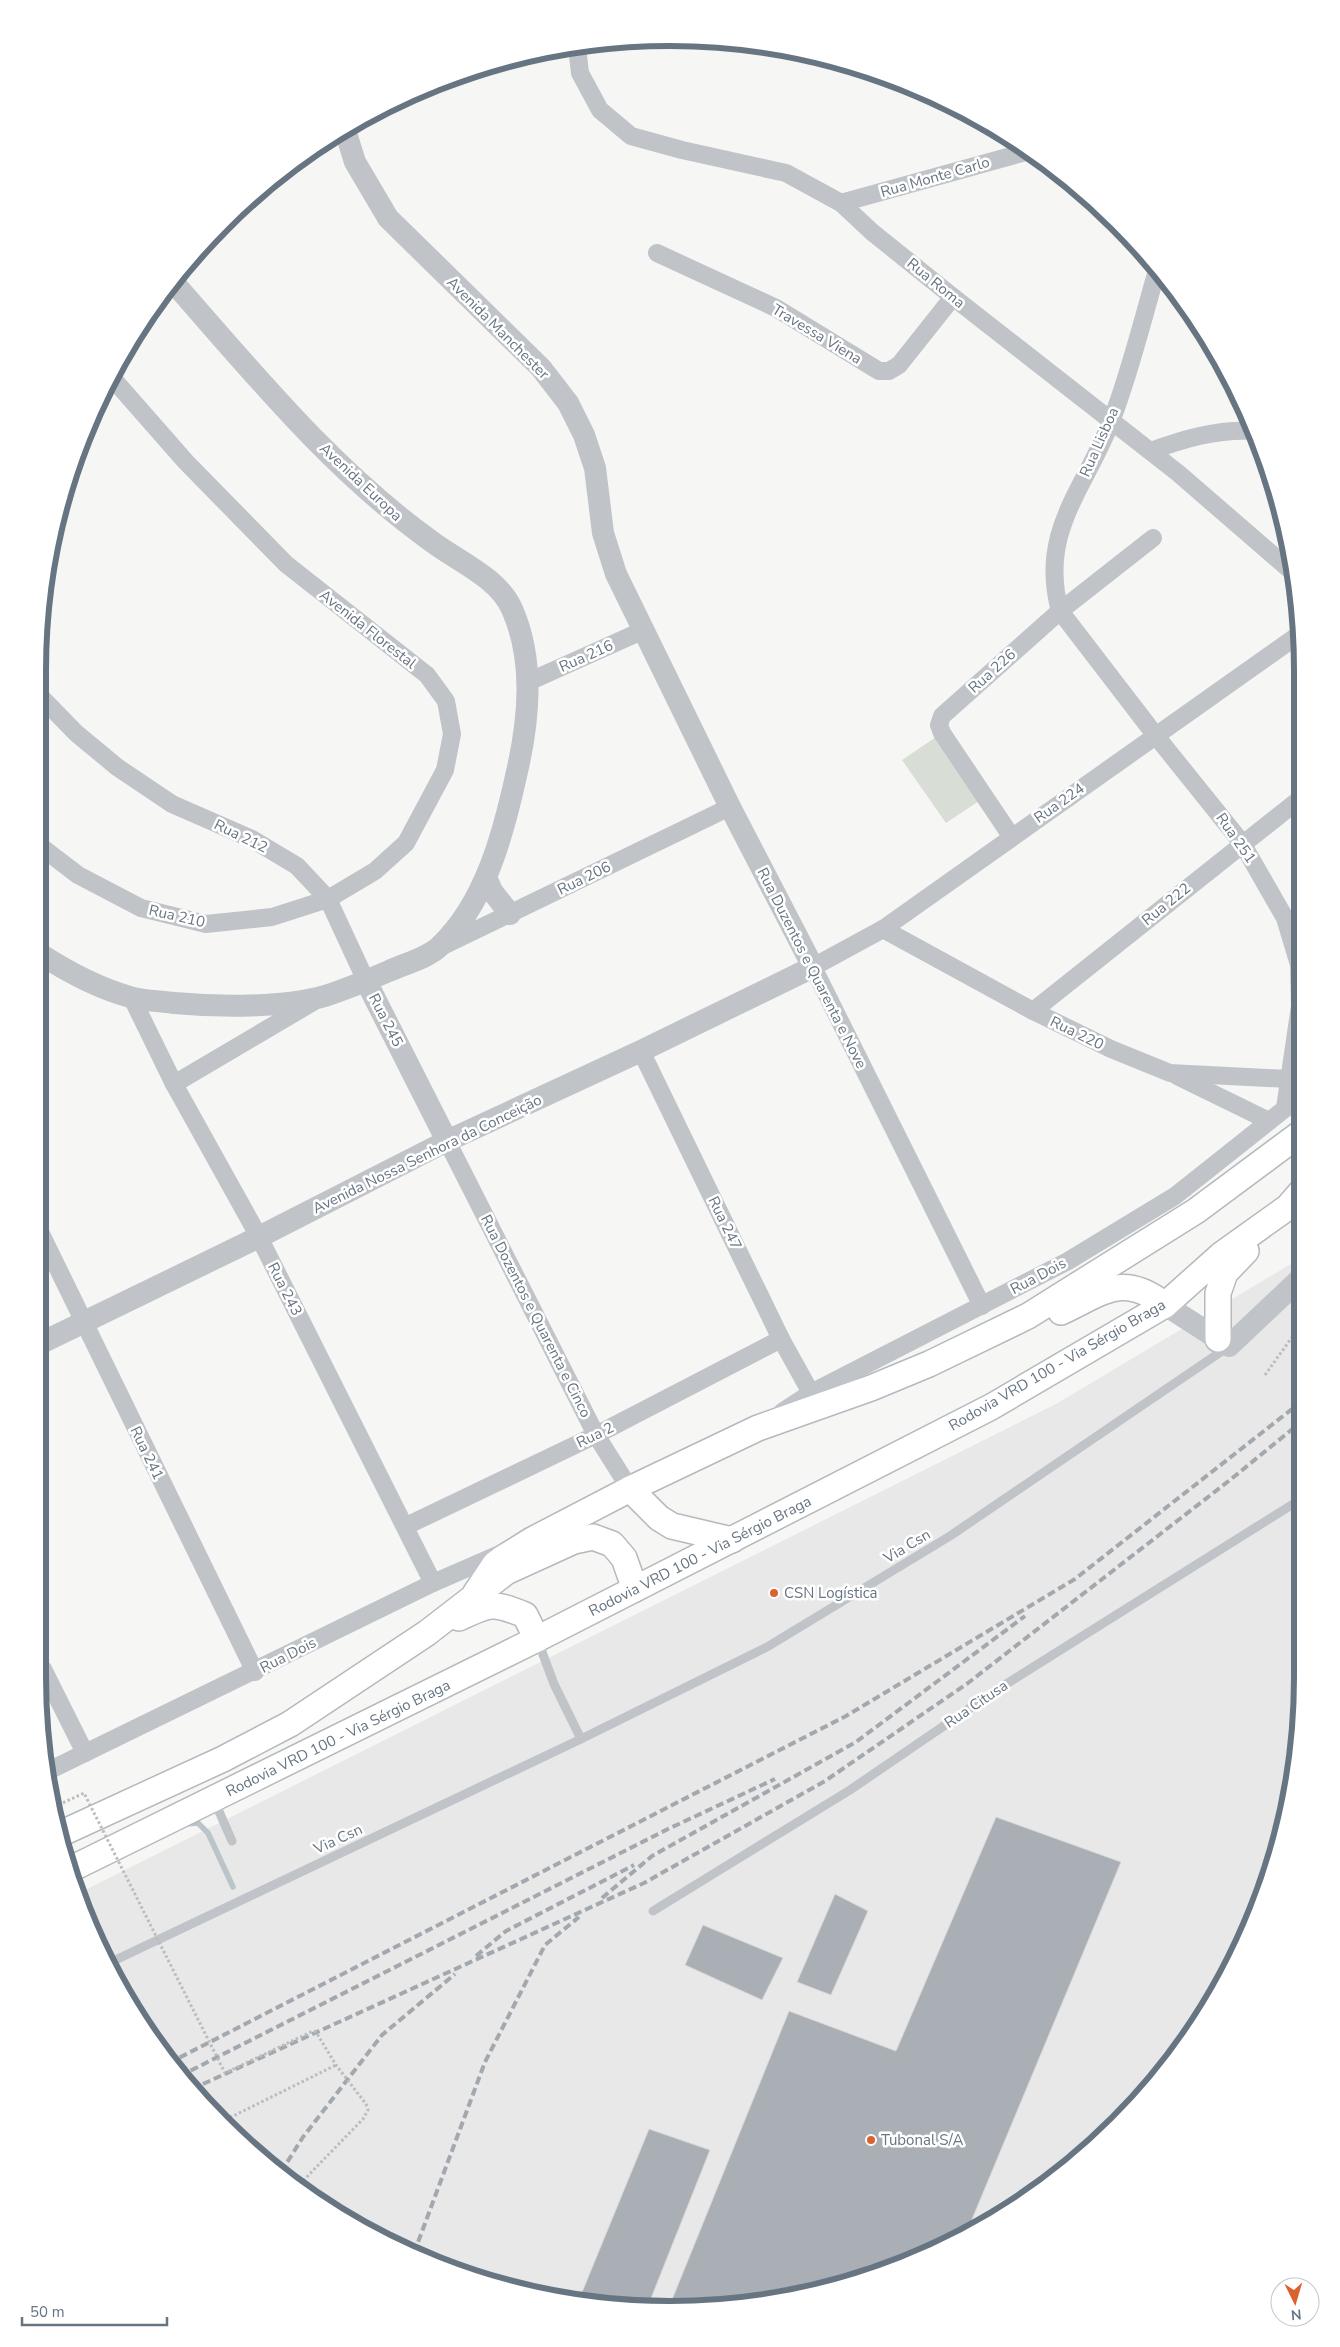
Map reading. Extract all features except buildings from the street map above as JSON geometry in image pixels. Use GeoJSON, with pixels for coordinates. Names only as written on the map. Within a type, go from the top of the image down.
{"type":"FeatureCollection","features":[{"type":"Feature","properties":{"kind":"main road"},"geometry":{"type":"LineString","coordinates":[[871,1388],[929,1364],[1028,1316],[1196,1211],[1294,1138]]}},
{"type":"Feature","properties":{"kind":"main road"},"geometry":{"type":"LineString","coordinates":[[1224,1342],[1218,1294],[1225,1274],[1294,1199]]}},
{"type":"Feature","properties":{"kind":"main road","name":"Rodovia VRD 100 - Via Sérgio Braga"},"geometry":{"type":"LineString","coordinates":[[76,1867],[635,1590],[991,1407],[1165,1305],[1222,1255],[1294,1199]]}},
{"type":"Feature","properties":{"kind":"main road"},"geometry":{"type":"LineString","coordinates":[[475,1594],[495,1564],[532,1540],[630,1488],[758,1428],[989,1345],[1118,1287],[1132,1286],[1148,1292],[1165,1305]]}},
{"type":"Feature","properties":{"kind":"main road"},"geometry":{"type":"LineString","coordinates":[[630,1488],[659,1518],[672,1526],[732,1540]]}},
{"type":"Feature","properties":{"kind":"main road"},"geometry":{"type":"LineString","coordinates":[[475,1594],[506,1572],[574,1541],[593,1537],[612,1544],[624,1558],[635,1590]]}},
{"type":"Feature","properties":{"kind":"main road","name":"Rodovia VRD 100 - Via Sérgio Braga"},"geometry":{"type":"LineString","coordinates":[[66,1831],[223,1759],[277,1731],[339,1694],[428,1633],[475,1594]]}},
{"type":"Feature","properties":{"kind":"main road"},"geometry":{"type":"LineString","coordinates":[[428,1633],[486,1605],[507,1608],[525,1615],[537,1639]]}},
{"type":"Feature","properties":{"kind":"street","name":"Rua Roma"},"geometry":{"type":"LineString","coordinates":[[578,54],[580,73],[600,110],[631,136],[682,150],[786,173],[841,203],[872,232],[1150,451],[1285,565]]}},
{"type":"Feature","properties":{"kind":"street","name":"Avenida Manchester"},"geometry":{"type":"LineString","coordinates":[[347,136],[356,162],[388,218],[542,368],[568,402],[584,435],[595,468],[603,533],[616,574],[644,630]]}},
{"type":"Feature","properties":{"kind":"street","name":"Rua Monte Carlo"},"geometry":{"type":"LineString","coordinates":[[841,203],[1019,153]]}},
{"type":"Feature","properties":{"kind":"street","name":"Travessa Viena"},"geometry":{"type":"LineString","coordinates":[[657,253],[776,308],[879,370],[889,370],[899,365],[953,297]]}},
{"type":"Feature","properties":{"kind":"street","name":"Rua Lisboa"},"geometry":{"type":"LineString","coordinates":[[1060,611],[1054,592],[1054,556],[1064,517],[1112,420],[1155,278]]}},
{"type":"Feature","properties":{"kind":"street","name":"Avenida Europa"},"geometry":{"type":"LineString","coordinates":[[178,286],[286,410],[387,510],[441,549],[488,579],[511,605],[524,643],[528,682],[521,756],[508,813],[486,877],[466,915],[438,948]]}},
{"type":"Feature","properties":{"kind":"street","name":"Avenida Florestal"},"geometry":{"type":"LineString","coordinates":[[117,383],[186,462],[286,564],[427,675],[446,701],[452,734],[445,770],[406,843],[375,872],[328,898]]}},
{"type":"Feature","properties":{"kind":"street"},"geometry":{"type":"LineString","coordinates":[[1150,451],[1183,439],[1209,434],[1246,431]]}},
{"type":"Feature","properties":{"kind":"street","name":"Rua 226"},"geometry":{"type":"LineString","coordinates":[[1011,836],[942,733],[939,725],[942,716],[1060,611],[1153,538]]}},
{"type":"Feature","properties":{"kind":"street","name":"Rua 251"},"geometry":{"type":"LineString","coordinates":[[1060,611],[1156,736],[1242,843],[1285,918],[1294,948]]}},
{"type":"Feature","properties":{"kind":"street","name":"Rua 216"},"geometry":{"type":"LineString","coordinates":[[528,682],[644,630]]}},
{"type":"Feature","properties":{"kind":"street","name":"Rua Duzentos e Quarenta e Nove"},"geometry":{"type":"LineString","coordinates":[[644,630],[730,808],[982,1306]]}},
{"type":"Feature","properties":{"kind":"street","name":"Rua 224"},"geometry":{"type":"LineString","coordinates":[[812,967],[883,929],[1011,836],[1292,639]]}},
{"type":"Feature","properties":{"kind":"street","name":"Rua 212"},"geometry":{"type":"LineString","coordinates":[[46,702],[76,733],[117,767],[172,804],[252,839],[297,866],[328,898]]}},
{"type":"Feature","properties":{"kind":"street","name":"Rua 222"},"geometry":{"type":"LineString","coordinates":[[1033,1011],[1294,803]]}},
{"type":"Feature","properties":{"kind":"street","name":"Rua 206"},"geometry":{"type":"LineString","coordinates":[[438,948],[730,808]]}},
{"type":"Feature","properties":{"kind":"street","name":"Rua 210"},"geometry":{"type":"LineString","coordinates":[[46,851],[78,875],[140,908],[206,924],[272,917],[328,898]]}},
{"type":"Feature","properties":{"kind":"street"},"geometry":{"type":"LineString","coordinates":[[486,877],[495,896],[510,914]]}},
{"type":"Feature","properties":{"kind":"street","name":"Rua 245"},"geometry":{"type":"LineString","coordinates":[[328,898],[366,981],[447,1141]]}},
{"type":"Feature","properties":{"kind":"street","name":"Rua 220"},"geometry":{"type":"LineString","coordinates":[[883,929],[1033,1011],[1111,1049],[1170,1073],[1290,1079]]}},
{"type":"Feature","properties":{"kind":"street"},"geometry":{"type":"LineString","coordinates":[[174,1084],[322,997],[366,981],[438,948]]}},
{"type":"Feature","properties":{"kind":"street"},"geometry":{"type":"LineString","coordinates":[[46,958],[72,974],[132,998],[215,1007],[322,997]]}},
{"type":"Feature","properties":{"kind":"street","name":"Avenida Nossa Senhora da Conceição"},"geometry":{"type":"LineString","coordinates":[[46,1341],[259,1238],[447,1141],[641,1051],[812,967]]}},
{"type":"Feature","properties":{"kind":"street","name":"Rua 243"},"geometry":{"type":"LineString","coordinates":[[132,998],[174,1084],[259,1238],[406,1526],[433,1583]]}},
{"type":"Feature","properties":{"kind":"street","name":"Rua 251"},"geometry":{"type":"LineString","coordinates":[[1285,1108],[1294,1050]]}},
{"type":"Feature","properties":{"kind":"street","name":"Rua 247"},"geometry":{"type":"LineString","coordinates":[[641,1051],[781,1339],[811,1393]]}},
{"type":"Feature","properties":{"kind":"street"},"geometry":{"type":"LineString","coordinates":[[1170,1073],[1269,1121]]}},
{"type":"Feature","properties":{"kind":"street","name":"Rua Dois"},"geometry":{"type":"LineString","coordinates":[[758,1428],[811,1393],[1068,1261],[1175,1196],[1294,1101]]}},
{"type":"Feature","properties":{"kind":"street","name":"Rua Dozentos e Quarenta e Cinco"},"geometry":{"type":"LineString","coordinates":[[447,1141],[596,1435],[630,1488]]}},
{"type":"Feature","properties":{"kind":"street","name":"Rua 241"},"geometry":{"type":"LineString","coordinates":[[46,1245],[255,1672]]}},
{"type":"Feature","properties":{"kind":"street"},"geometry":{"type":"LineString","coordinates":[[1165,1305],[1224,1342],[1294,1285]]}},
{"type":"Feature","properties":{"kind":"street","name":"Rua 2"},"geometry":{"type":"LineString","coordinates":[[406,1526],[596,1435],[781,1339]]}},
{"type":"Feature","properties":{"kind":"street","name":"Rua Dois"},"geometry":{"type":"LineString","coordinates":[[54,1768],[255,1672],[433,1583],[532,1540]]}},
{"type":"Feature","properties":{"kind":"street"},"geometry":{"type":"LineString","coordinates":[[46,1675],[85,1753]]}},
{"type":"Feature","properties":{"kind":"lane","name":"Via Csn"},"geometry":{"type":"LineString","coordinates":[[115,1960],[581,1739],[767,1647],[950,1536],[1224,1342]]}},
{"type":"Feature","properties":{"kind":"lane","name":"Rua Citusa"},"geometry":{"type":"LineString","coordinates":[[653,1911],[850,1790],[995,1691],[1294,1502]]}},
{"type":"Feature","properties":{"kind":"lane"},"geometry":{"type":"LineString","coordinates":[[537,1639],[554,1684],[581,1739]]}},
{"type":"Feature","properties":{"kind":"lane"},"geometry":{"type":"LineString","coordinates":[[214,1800],[232,1841]]}},
{"type":"Feature","properties":{"kind":"path"},"geometry":{"type":"LineString","coordinates":[[1265,1375],[1294,1332]]}},
{"type":"Feature","properties":{"kind":"path"},"geometry":{"type":"LineString","coordinates":[[59,1804],[84,1793],[225,2073],[313,2031],[316,2032],[336,2065],[368,2110],[363,2119],[303,2181]]}},
{"type":"Feature","properties":{"kind":"path"},"geometry":{"type":"LineString","coordinates":[[229,2118],[336,2065]]}},
{"type":"Feature","properties":{"kind":"shaded area"},"geometry":{"type":"Polygon","coordinates":[[[936,737],[979,801],[946,823],[902,760],[936,737]]]}},
{"type":"Feature","properties":{"kind":"shaded area"},"geometry":{"type":"Polygon","coordinates":[[[1294,1262],[1294,1677],[1292,1718],[1282,1799],[1261,1877],[1246,1916],[1210,1989],[1189,2024],[1165,2057],[1111,2118],[1050,2172],[1017,2196],[946,2236],[909,2253],[870,2268],[792,2289],[711,2299],[670,2301],[629,2299],[548,2289],[470,2268],[431,2253],[358,2217],[323,2196],[290,2172],[229,2118],[175,2057],[151,2024],[111,1953],[84,1890],[1056,1404],[1294,1262]]]}},
{"type":"Feature","properties":{"kind":"waterway"},"geometry":{"type":"LineString","coordinates":[[185,1824],[198,1823],[208,1833],[233,1887]]}},
{"type":"Feature","properties":{"kind":"railway"},"geometry":{"type":"LineString","coordinates":[[177,2059],[846,1716],[1075,1579],[1294,1407]]}},
{"type":"Feature","properties":{"kind":"railway"},"geometry":{"type":"LineString","coordinates":[[199,2086],[644,1883],[825,1781],[968,1683],[1230,1480],[1294,1428]]}},
{"type":"Feature","properties":{"kind":"railway"},"geometry":{"type":"LineString","coordinates":[[602,1898],[652,1856],[856,1742],[1025,1616]]}},
{"type":"Feature","properties":{"kind":"railway"},"geometry":{"type":"LineString","coordinates":[[188,2072],[668,1829],[775,1779]]}},
{"type":"Feature","properties":{"kind":"railway"},"geometry":{"type":"LineString","coordinates":[[476,1956],[506,1931],[634,1865]]}},
{"type":"Feature","properties":{"kind":"railway"},"geometry":{"type":"LineString","coordinates":[[416,2246],[485,2062],[545,1945],[579,1917]]}},
{"type":"Feature","properties":{"kind":"railway"},"geometry":{"type":"LineString","coordinates":[[284,2167],[303,2137],[382,2035],[455,1974]]}},
{"type":"Feature","properties":{"kind":"place","name":"CSN Logística"},"geometry":{"type":"Point","coordinates":[774,1593]}},
{"type":"Feature","properties":{"kind":"place","name":"Tubonal S/A"},"geometry":{"type":"Point","coordinates":[871,2140]}}]}
